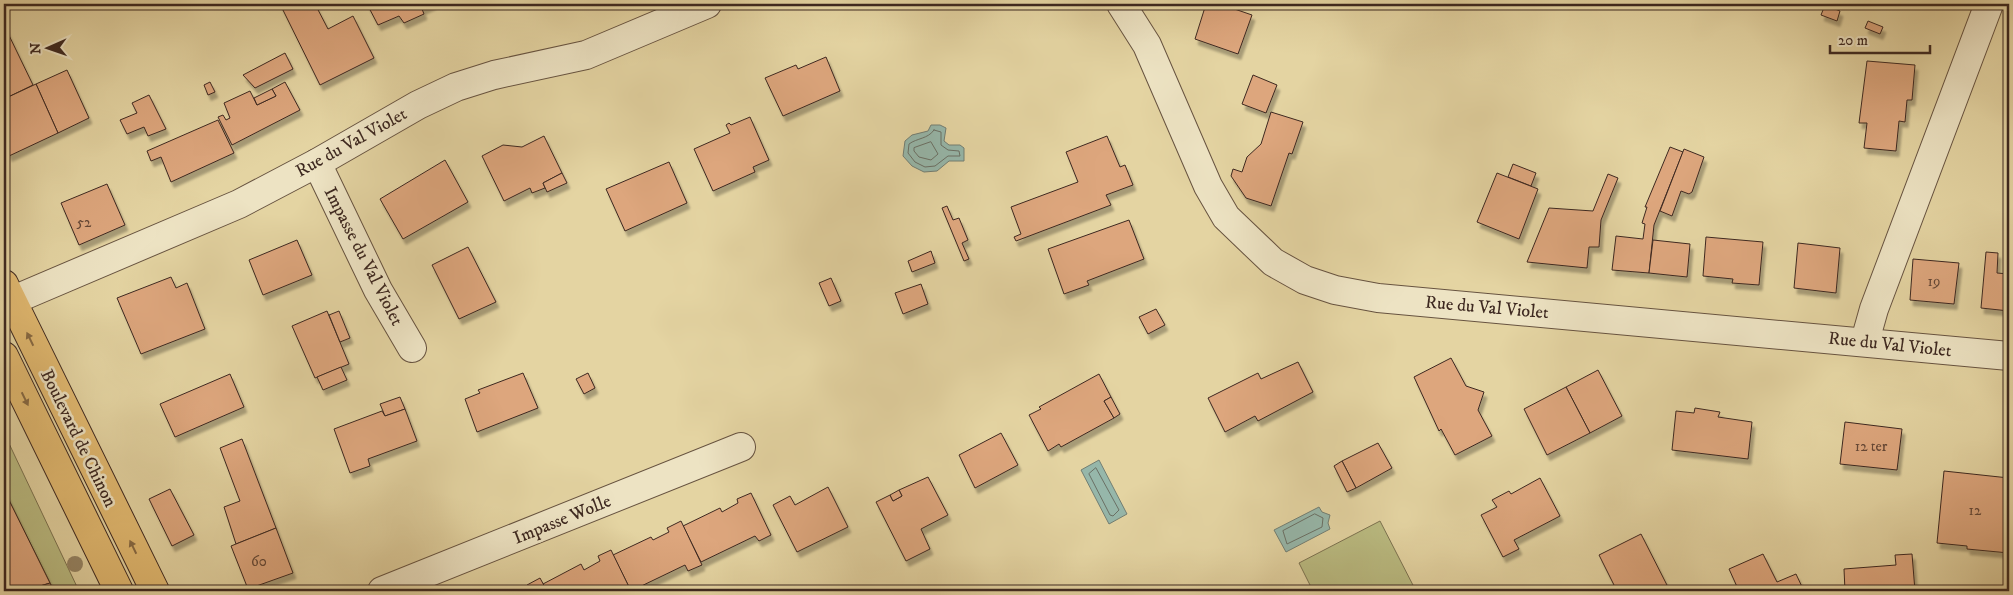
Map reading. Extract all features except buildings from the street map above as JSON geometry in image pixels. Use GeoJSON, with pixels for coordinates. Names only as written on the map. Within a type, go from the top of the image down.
{"type":"FeatureCollection","features":[{"type":"Feature","properties":{"kind":"main road","name":"Boulevard de Chinon"},"geometry":{"type":"LineString","coordinates":[[6,296],[154,591]]}},
{"type":"Feature","properties":{"kind":"main road","name":"Boulevard de Chinon"},"geometry":{"type":"LineString","coordinates":[[4,356],[119,591]]}},
{"type":"Feature","properties":{"kind":"street","name":"Rue du Val Violet"},"geometry":{"type":"LineString","coordinates":[[6,296],[239,204],[317,163],[418,105],[456,87],[494,75],[586,55],[707,4]]}},
{"type":"Feature","properties":{"kind":"street","name":"Rue du Val Violet"},"geometry":{"type":"LineString","coordinates":[[1121,4],[1147,45],[1208,186],[1226,217],[1273,262],[1305,280],[1335,290],[1378,298],[1865,341],[2009,356]]}},
{"type":"Feature","properties":{"kind":"street"},"geometry":{"type":"LineString","coordinates":[[1865,341],[1874,309],[1989,4]]}},
{"type":"Feature","properties":{"kind":"street","name":"Impasse du Val Violet"},"geometry":{"type":"LineString","coordinates":[[317,163],[378,290],[412,348]]}},
{"type":"Feature","properties":{"kind":"street","name":"Impasse Wolle"},"geometry":{"type":"LineString","coordinates":[[382,591],[741,448]]}},
{"type":"Feature","properties":{"kind":"green space"},"geometry":{"type":"Polygon","coordinates":[[[4,433],[79,591],[54,591],[4,490],[4,433]]]}},
{"type":"Feature","properties":{"kind":"green space"},"geometry":{"type":"Polygon","coordinates":[[[1380,521],[1416,591],[1313,591],[1299,563],[1380,521]]]}},
{"type":"Feature","properties":{"kind":"water"},"geometry":{"type":"Polygon","coordinates":[[[931,125],[940,125],[946,128],[944,141],[949,145],[960,145],[964,148],[964,161],[949,161],[937,171],[924,172],[912,166],[903,156],[905,141],[912,135],[928,131],[931,125]]]}},
{"type":"Feature","properties":{"kind":"water"},"geometry":{"type":"Polygon","coordinates":[[[1099,460],[1127,514],[1109,524],[1081,470],[1099,460]]]}},
{"type":"Feature","properties":{"kind":"water"},"geometry":{"type":"Polygon","coordinates":[[[1319,507],[1322,512],[1330,515],[1328,523],[1330,529],[1286,552],[1274,530],[1319,507]]]}}]}
